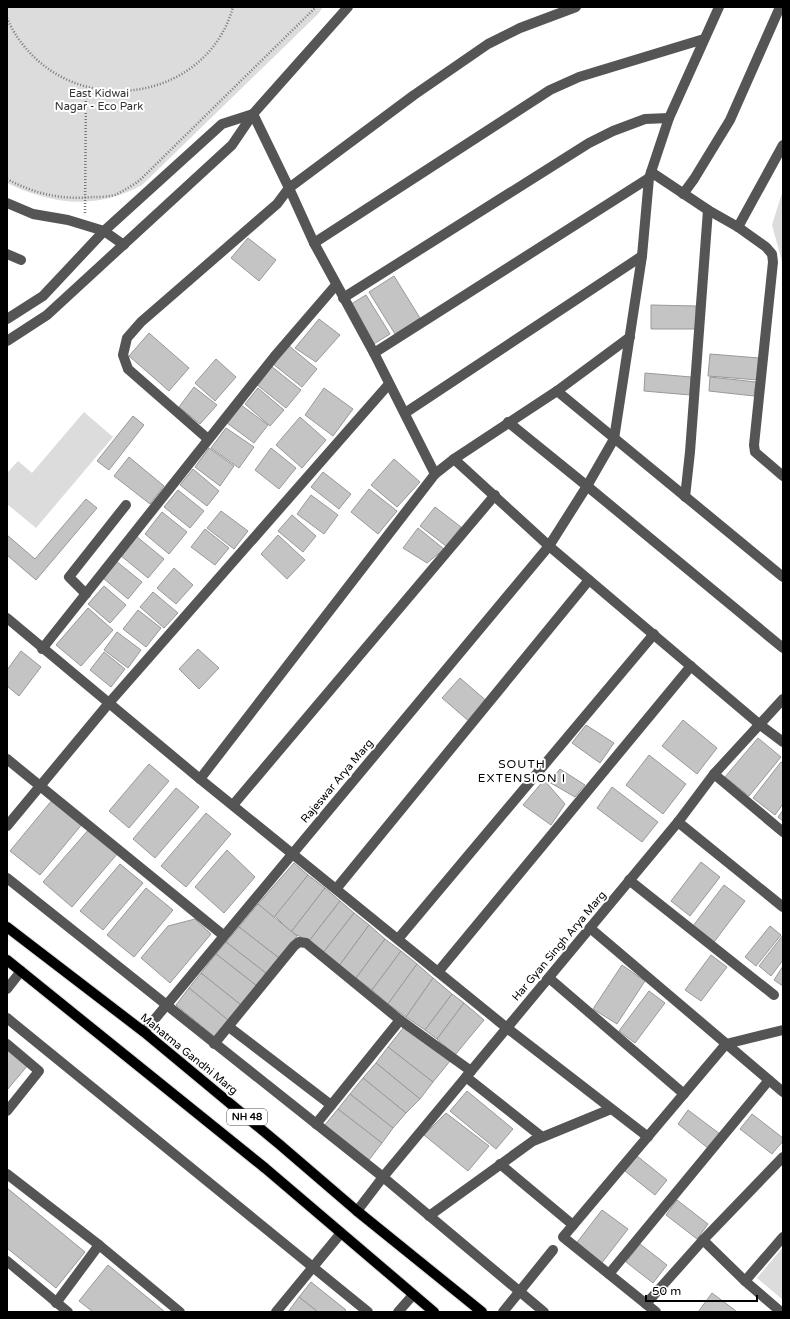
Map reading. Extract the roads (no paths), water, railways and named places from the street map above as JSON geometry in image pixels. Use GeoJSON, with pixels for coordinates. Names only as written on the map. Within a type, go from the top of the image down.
{"type":"FeatureCollection","features":[{"type":"Feature","properties":{"kind":"main road","name":"Mahatma Gandhi Marg"},"geometry":{"type":"LineString","coordinates":[[7,927],[144,1032],[357,1211],[482,1312]]}},
{"type":"Feature","properties":{"kind":"main road","name":"NH 48"},"geometry":{"type":"LineString","coordinates":[[7,960],[265,1168],[434,1312]]}},
{"type":"Feature","properties":{"kind":"street"},"geometry":{"type":"LineString","coordinates":[[208,439],[128,369],[123,355],[127,338],[141,322],[277,204],[289,188],[414,95],[488,44],[520,28],[576,7]]}},
{"type":"Feature","properties":{"kind":"street"},"geometry":{"type":"LineString","coordinates":[[614,439],[642,256],[650,175],[670,118],[719,7]]}},
{"type":"Feature","properties":{"kind":"street"},"geometry":{"type":"LineString","coordinates":[[683,194],[694,179],[730,120],[780,7]]}},
{"type":"Feature","properties":{"kind":"street"},"geometry":{"type":"LineString","coordinates":[[7,341],[47,316],[232,145],[253,114],[348,8]]}},
{"type":"Feature","properties":{"kind":"street"},"geometry":{"type":"LineString","coordinates":[[314,243],[550,90],[579,77],[704,39]]}},
{"type":"Feature","properties":{"kind":"street"},"geometry":{"type":"LineString","coordinates":[[253,114],[314,243],[374,353],[435,474]]}},
{"type":"Feature","properties":{"kind":"street"},"geometry":{"type":"LineString","coordinates":[[7,319],[43,296],[104,231],[222,124],[253,114]]}},
{"type":"Feature","properties":{"kind":"street"},"geometry":{"type":"LineString","coordinates":[[343,298],[589,143],[613,131],[645,119],[670,118]]}},
{"type":"Feature","properties":{"kind":"street"},"geometry":{"type":"LineString","coordinates":[[738,227],[783,145]]}},
{"type":"Feature","properties":{"kind":"street"},"geometry":{"type":"LineString","coordinates":[[650,175],[738,227],[766,247],[772,254],[773,262],[754,445],[755,452],[783,476]]}},
{"type":"Feature","properties":{"kind":"street"},"geometry":{"type":"LineString","coordinates":[[374,353],[650,175]]}},
{"type":"Feature","properties":{"kind":"street"},"geometry":{"type":"LineString","coordinates":[[7,203],[33,214],[68,220],[104,231],[124,245]]}},
{"type":"Feature","properties":{"kind":"street"},"geometry":{"type":"LineString","coordinates":[[685,497],[690,452],[702,274],[708,210]]}},
{"type":"Feature","properties":{"kind":"street"},"geometry":{"type":"LineString","coordinates":[[7,254],[21,260]]}},
{"type":"Feature","properties":{"kind":"street"},"geometry":{"type":"LineString","coordinates":[[405,413],[642,256]]}},
{"type":"Feature","properties":{"kind":"street"},"geometry":{"type":"LineString","coordinates":[[42,649],[274,357],[336,285]]}},
{"type":"Feature","properties":{"kind":"street"},"geometry":{"type":"LineString","coordinates":[[200,779],[435,474],[454,458],[557,391],[630,337]]}},
{"type":"Feature","properties":{"kind":"street"},"geometry":{"type":"LineString","coordinates":[[7,826],[109,703],[389,384]]}},
{"type":"Feature","properties":{"kind":"street"},"geometry":{"type":"LineString","coordinates":[[557,391],[783,577]]}},
{"type":"Feature","properties":{"kind":"street"},"geometry":{"type":"LineString","coordinates":[[508,422],[783,648]]}},
{"type":"Feature","properties":{"kind":"street","name":"Rajeswar Arya Marg"},"geometry":{"type":"LineString","coordinates":[[144,1032],[223,935],[549,546],[587,486],[614,439]]}},
{"type":"Feature","properties":{"kind":"street"},"geometry":{"type":"LineString","coordinates":[[454,458],[549,546],[759,724],[783,742]]}},
{"type":"Feature","properties":{"kind":"street"},"geometry":{"type":"LineString","coordinates":[[233,805],[495,495]]}},
{"type":"Feature","properties":{"kind":"street"},"geometry":{"type":"LineString","coordinates":[[86,594],[69,576],[126,505]]}},
{"type":"Feature","properties":{"kind":"street"},"geometry":{"type":"LineString","coordinates":[[336,889],[589,580]]}},
{"type":"Feature","properties":{"kind":"street"},"geometry":{"type":"LineString","coordinates":[[7,618],[42,649],[200,779],[507,1028],[648,1137]]}},
{"type":"Feature","properties":{"kind":"street"},"geometry":{"type":"LineString","coordinates":[[398,939],[654,634]]}},
{"type":"Feature","properties":{"kind":"street"},"geometry":{"type":"LineString","coordinates":[[438,972],[691,666]]}},
{"type":"Feature","properties":{"kind":"street","name":"Har Gyan Singh Arya Marg"},"geometry":{"type":"LineString","coordinates":[[357,1211],[383,1177],[678,822],[714,774],[783,699]]}},
{"type":"Feature","properties":{"kind":"street"},"geometry":{"type":"LineString","coordinates":[[7,759],[223,935]]}},
{"type":"Feature","properties":{"kind":"street"},"geometry":{"type":"LineString","coordinates":[[714,774],[783,832]]}},
{"type":"Feature","properties":{"kind":"street"},"geometry":{"type":"LineString","coordinates":[[678,822],[783,908]]}},
{"type":"Feature","properties":{"kind":"street"},"geometry":{"type":"LineString","coordinates":[[7,878],[383,1177],[544,1312]]}},
{"type":"Feature","properties":{"kind":"street"},"geometry":{"type":"LineString","coordinates":[[629,880],[774,995]]}},
{"type":"Feature","properties":{"kind":"street"},"geometry":{"type":"LineString","coordinates":[[590,928],[783,1092]]}},
{"type":"Feature","properties":{"kind":"street"},"geometry":{"type":"LineString","coordinates":[[214,1044],[294,946],[299,942],[306,943],[469,1074],[542,1137]]}},
{"type":"Feature","properties":{"kind":"street"},"geometry":{"type":"LineString","coordinates":[[7,989],[21,972]]}},
{"type":"Feature","properties":{"kind":"street"},"geometry":{"type":"LineString","coordinates":[[549,978],[684,1094]]}},
{"type":"Feature","properties":{"kind":"street"},"geometry":{"type":"LineString","coordinates":[[7,1018],[368,1312]]}},
{"type":"Feature","properties":{"kind":"street"},"geometry":{"type":"LineString","coordinates":[[316,1124],[400,1020]]}},
{"type":"Feature","properties":{"kind":"street"},"geometry":{"type":"LineString","coordinates":[[228,1026],[331,1105]]}},
{"type":"Feature","properties":{"kind":"street"},"geometry":{"type":"LineString","coordinates":[[656,1312],[563,1237],[726,1044],[783,1030]]}},
{"type":"Feature","properties":{"kind":"street"},"geometry":{"type":"LineString","coordinates":[[7,1044],[39,1071],[7,1111]]}},
{"type":"Feature","properties":{"kind":"street"},"geometry":{"type":"LineString","coordinates":[[609,1274],[769,1080]]}},
{"type":"Feature","properties":{"kind":"street"},"geometry":{"type":"LineString","coordinates":[[429,1216],[533,1141],[611,1109]]}},
{"type":"Feature","properties":{"kind":"street"},"geometry":{"type":"LineString","coordinates":[[646,1304],[703,1240],[783,1157]]}},
{"type":"Feature","properties":{"kind":"street"},"geometry":{"type":"LineString","coordinates":[[500,1164],[573,1225]]}},
{"type":"Feature","properties":{"kind":"street"},"geometry":{"type":"LineString","coordinates":[[7,1174],[99,1245],[180,1312]]}},
{"type":"Feature","properties":{"kind":"street"},"geometry":{"type":"LineString","coordinates":[[276,1312],[341,1233]]}},
{"type":"Feature","properties":{"kind":"street"},"geometry":{"type":"LineString","coordinates":[[745,1281],[783,1236]]}},
{"type":"Feature","properties":{"kind":"street"},"geometry":{"type":"LineString","coordinates":[[703,1240],[745,1281],[781,1312]]}},
{"type":"Feature","properties":{"kind":"street"},"geometry":{"type":"LineString","coordinates":[[56,1303],[99,1245]]}},
{"type":"Feature","properties":{"kind":"street"},"geometry":{"type":"LineString","coordinates":[[503,1312],[553,1250]]}},
{"type":"Feature","properties":{"kind":"street"},"geometry":{"type":"LineString","coordinates":[[7,1261],[68,1312]]}},
{"type":"Feature","properties":{"kind":"street"},"geometry":{"type":"LineString","coordinates":[[398,1312],[413,1295]]}},
{"type":"Feature","properties":{"kind":"district","name":"SOUTH EXTENSION I"},"geometry":{"type":"Point","coordinates":[522,771]}},
{"type":"Feature","properties":{"kind":"park label","name":"East Kidwai Nagar - Eco Park"},"geometry":{"type":"Point","coordinates":[99,99]}}]}
